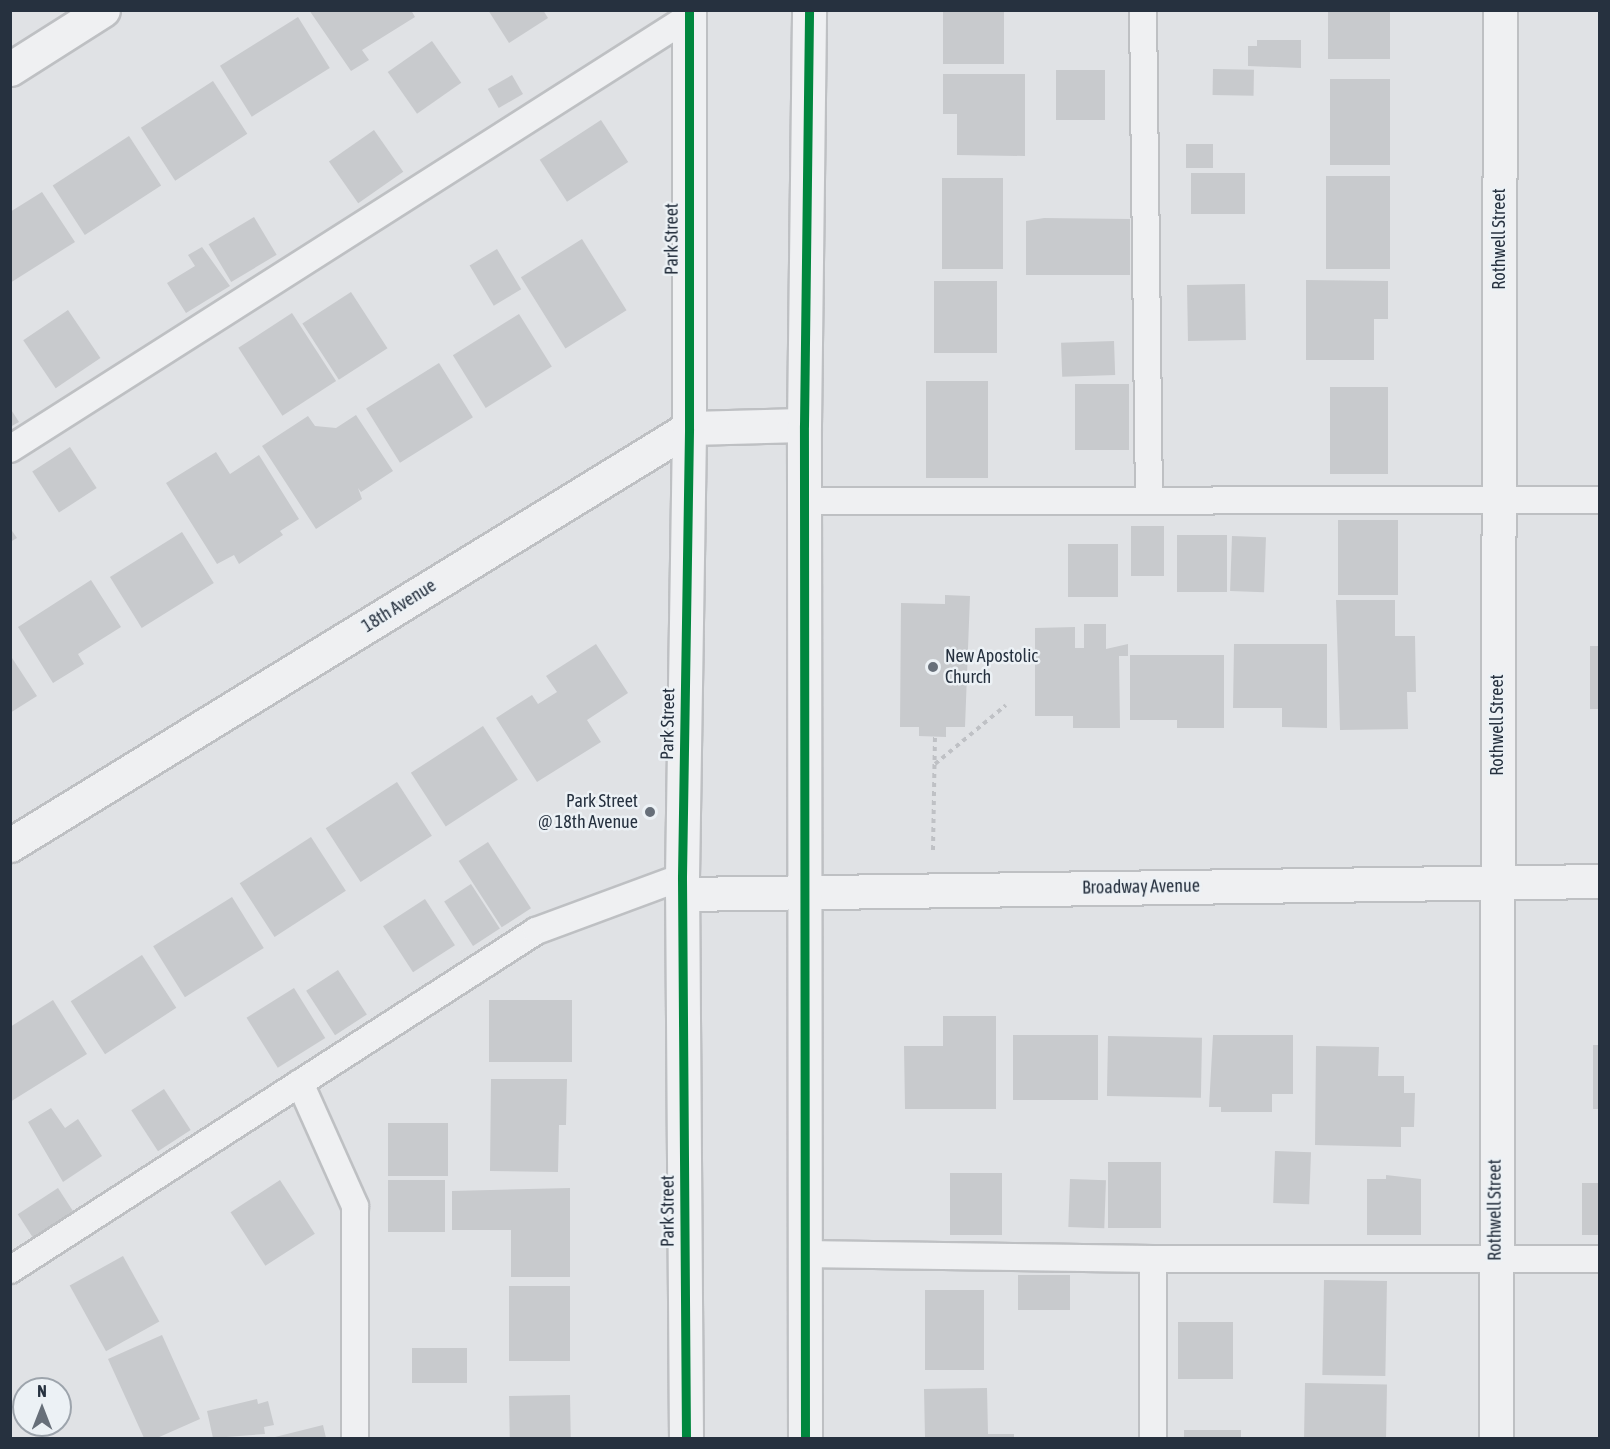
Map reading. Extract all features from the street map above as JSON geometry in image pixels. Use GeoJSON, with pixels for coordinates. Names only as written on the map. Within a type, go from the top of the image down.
{"type":"FeatureCollection","features":[{"type":"Feature","properties":{"kind":"street"},"geometry":{"type":"LineString","coordinates":[[10,69],[103,10]]}},
{"type":"Feature","properties":{"kind":"street"},"geometry":{"type":"LineString","coordinates":[[805,1438],[803,1254],[804,425],[809,10]]}},
{"type":"Feature","properties":{"kind":"street","name":"Rothwell Street"},"geometry":{"type":"LineString","coordinates":[[1496,1438],[1500,10]]}},
{"type":"Feature","properties":{"kind":"street","name":"Park Street"},"geometry":{"type":"LineString","coordinates":[[686,1438],[682,885],[689,428],[689,14]]}},
{"type":"Feature","properties":{"kind":"street"},"geometry":{"type":"LineString","coordinates":[[689,428],[804,425]]}},
{"type":"Feature","properties":{"kind":"street","name":"18th Avenue"},"geometry":{"type":"LineString","coordinates":[[10,844],[689,428]]}},
{"type":"Feature","properties":{"kind":"street","name":"Broadway Avenue"},"geometry":{"type":"LineString","coordinates":[[682,885],[804,892],[1599,881]]}},
{"type":"Feature","properties":{"kind":"lane"},"geometry":{"type":"LineString","coordinates":[[1143,10],[1149,499]]}},
{"type":"Feature","properties":{"kind":"lane"},"geometry":{"type":"LineString","coordinates":[[10,449],[689,14]]}},
{"type":"Feature","properties":{"kind":"lane"},"geometry":{"type":"LineString","coordinates":[[804,501],[1149,499],[1497,502],[1599,500]]}},
{"type":"Feature","properties":{"kind":"lane"},"geometry":{"type":"LineString","coordinates":[[10,1270],[536,931],[682,885]]}},
{"type":"Feature","properties":{"kind":"lane"},"geometry":{"type":"LineString","coordinates":[[300,1083],[355,1206],[355,1438]]}},
{"type":"Feature","properties":{"kind":"lane"},"geometry":{"type":"LineString","coordinates":[[803,1254],[1153,1260],[1495,1257],[1599,1259]]}},
{"type":"Feature","properties":{"kind":"lane"},"geometry":{"type":"LineString","coordinates":[[1153,1260],[1153,1438]]}},
{"type":"Feature","properties":{"kind":"path"},"geometry":{"type":"LineString","coordinates":[[934,765],[1006,705]]}},
{"type":"Feature","properties":{"kind":"path"},"geometry":{"type":"LineString","coordinates":[[933,890],[935,736]]}},
{"type":"Feature","properties":{"kind":"building"},"geometry":{"type":"Polygon","coordinates":[[[309,10],[411,10],[415,17],[362,50],[369,60],[351,71],[309,10]]]}},
{"type":"Feature","properties":{"kind":"building"},"geometry":{"type":"Polygon","coordinates":[[[488,10],[543,10],[548,18],[509,43],[488,10]]]}},
{"type":"Feature","properties":{"kind":"building"},"geometry":{"type":"Polygon","coordinates":[[[943,10],[1004,10],[1004,64],[943,64],[943,10]]]}},
{"type":"Feature","properties":{"kind":"building"},"geometry":{"type":"Polygon","coordinates":[[[1328,10],[1390,10],[1390,59],[1328,59],[1328,10]]]}},
{"type":"Feature","properties":{"kind":"building"},"geometry":{"type":"Polygon","coordinates":[[[298,17],[330,68],[252,117],[220,66],[298,17]]]}},
{"type":"Feature","properties":{"kind":"building"},"geometry":{"type":"Polygon","coordinates":[[[1257,40],[1301,40],[1301,68],[1248,66],[1248,46],[1257,46],[1257,40]]]}},
{"type":"Feature","properties":{"kind":"building"},"geometry":{"type":"Polygon","coordinates":[[[432,41],[461,83],[417,114],[388,72],[432,41]]]}},
{"type":"Feature","properties":{"kind":"building"},"geometry":{"type":"Polygon","coordinates":[[[1213,69],[1254,70],[1254,96],[1213,95],[1213,69]]]}},
{"type":"Feature","properties":{"kind":"building"},"geometry":{"type":"Polygon","coordinates":[[[1056,70],[1105,70],[1105,120],[1056,120],[1056,70]]]}},
{"type":"Feature","properties":{"kind":"building"},"geometry":{"type":"Polygon","coordinates":[[[943,74],[1025,74],[1025,156],[957,155],[957,114],[943,114],[943,74]]]}},
{"type":"Feature","properties":{"kind":"building"},"geometry":{"type":"Polygon","coordinates":[[[512,75],[523,94],[499,108],[488,89],[512,75]]]}},
{"type":"Feature","properties":{"kind":"building"},"geometry":{"type":"Polygon","coordinates":[[[1330,79],[1390,79],[1390,165],[1330,165],[1330,79]]]}},
{"type":"Feature","properties":{"kind":"building"},"geometry":{"type":"Polygon","coordinates":[[[213,81],[247,134],[175,181],[141,128],[213,81]]]}},
{"type":"Feature","properties":{"kind":"building"},"geometry":{"type":"Polygon","coordinates":[[[601,120],[628,162],[567,202],[540,160],[601,120]]]}},
{"type":"Feature","properties":{"kind":"building"},"geometry":{"type":"Polygon","coordinates":[[[374,130],[403,172],[358,203],[329,162],[374,130]]]}},
{"type":"Feature","properties":{"kind":"building"},"geometry":{"type":"Polygon","coordinates":[[[129,136],[161,185],[85,235],[53,186],[129,136]]]}},
{"type":"Feature","properties":{"kind":"building"},"geometry":{"type":"Polygon","coordinates":[[[1186,144],[1213,144],[1213,168],[1186,168],[1186,144]]]}},
{"type":"Feature","properties":{"kind":"building"},"geometry":{"type":"Polygon","coordinates":[[[1191,173],[1245,173],[1245,214],[1191,214],[1191,173]]]}},
{"type":"Feature","properties":{"kind":"building"},"geometry":{"type":"Polygon","coordinates":[[[1326,176],[1390,176],[1390,269],[1326,269],[1326,176]]]}},
{"type":"Feature","properties":{"kind":"building"},"geometry":{"type":"Polygon","coordinates":[[[942,178],[1003,178],[1003,269],[942,269],[942,178]]]}},
{"type":"Feature","properties":{"kind":"building"},"geometry":{"type":"Polygon","coordinates":[[[42,192],[75,242],[10,283],[10,212],[42,192]]]}},
{"type":"Feature","properties":{"kind":"building"},"geometry":{"type":"Polygon","coordinates":[[[254,217],[277,255],[231,282],[209,244],[254,217]]]}},
{"type":"Feature","properties":{"kind":"building"},"geometry":{"type":"Polygon","coordinates":[[[1044,218],[1130,219],[1130,275],[1026,275],[1026,221],[1044,218]]]}},
{"type":"Feature","properties":{"kind":"building"},"geometry":{"type":"Polygon","coordinates":[[[582,239],[627,310],[565,348],[521,277],[582,239]]]}},
{"type":"Feature","properties":{"kind":"building"},"geometry":{"type":"Polygon","coordinates":[[[202,247],[230,286],[186,313],[167,283],[195,266],[188,255],[202,247]]]}},
{"type":"Feature","properties":{"kind":"building"},"geometry":{"type":"Polygon","coordinates":[[[497,249],[521,289],[494,306],[470,265],[497,249]]]}},
{"type":"Feature","properties":{"kind":"building"},"geometry":{"type":"Polygon","coordinates":[[[1306,280],[1388,281],[1388,319],[1374,319],[1374,360],[1306,360],[1306,280]]]}},
{"type":"Feature","properties":{"kind":"building"},"geometry":{"type":"Polygon","coordinates":[[[934,281],[997,281],[997,353],[934,353],[934,281]]]}},
{"type":"Feature","properties":{"kind":"building"},"geometry":{"type":"Polygon","coordinates":[[[1245,284],[1246,340],[1188,341],[1187,285],[1245,284]]]}},
{"type":"Feature","properties":{"kind":"building"},"geometry":{"type":"Polygon","coordinates":[[[351,292],[387,348],[339,380],[302,324],[351,292]]]}},
{"type":"Feature","properties":{"kind":"building"},"geometry":{"type":"Polygon","coordinates":[[[68,310],[100,358],[56,388],[23,340],[68,310]]]}},
{"type":"Feature","properties":{"kind":"building"},"geometry":{"type":"Polygon","coordinates":[[[292,313],[336,381],[282,416],[238,348],[292,313]]]}},
{"type":"Feature","properties":{"kind":"building"},"geometry":{"type":"Polygon","coordinates":[[[519,314],[552,367],[486,408],[453,355],[519,314]]]}},
{"type":"Feature","properties":{"kind":"building"},"geometry":{"type":"Polygon","coordinates":[[[1114,341],[1115,375],[1062,377],[1061,343],[1114,341]]]}},
{"type":"Feature","properties":{"kind":"building"},"geometry":{"type":"Polygon","coordinates":[[[439,363],[473,417],[400,463],[366,409],[439,363]]]}},
{"type":"Feature","properties":{"kind":"building"},"geometry":{"type":"Polygon","coordinates":[[[926,381],[988,381],[988,478],[926,478],[926,381]]]}},
{"type":"Feature","properties":{"kind":"building"},"geometry":{"type":"Polygon","coordinates":[[[1075,384],[1129,384],[1129,450],[1075,450],[1075,384]]]}},
{"type":"Feature","properties":{"kind":"building"},"geometry":{"type":"Polygon","coordinates":[[[1330,387],[1388,387],[1388,474],[1330,474],[1330,387]]]}},
{"type":"Feature","properties":{"kind":"building"},"geometry":{"type":"Polygon","coordinates":[[[10,408],[19,422],[10,427],[10,408]]]}},
{"type":"Feature","properties":{"kind":"building"},"geometry":{"type":"Polygon","coordinates":[[[356,415],[393,471],[361,492],[358,488],[362,499],[316,529],[262,446],[308,416],[315,426],[336,428],[356,415]]]}},
{"type":"Feature","properties":{"kind":"building"},"geometry":{"type":"Polygon","coordinates":[[[70,447],[97,488],[59,513],[32,472],[70,447]]]}},
{"type":"Feature","properties":{"kind":"building"},"geometry":{"type":"Polygon","coordinates":[[[216,452],[230,474],[259,455],[299,519],[280,531],[283,535],[239,564],[234,555],[217,564],[166,483],[216,452]]]}},
{"type":"Feature","properties":{"kind":"building"},"geometry":{"type":"Polygon","coordinates":[[[1338,520],[1398,520],[1398,595],[1338,595],[1338,520]]]}},
{"type":"Feature","properties":{"kind":"building"},"geometry":{"type":"Polygon","coordinates":[[[1131,526],[1164,526],[1164,576],[1131,576],[1131,526]]]}},
{"type":"Feature","properties":{"kind":"building"},"geometry":{"type":"Polygon","coordinates":[[[10,528],[17,538],[10,542],[10,528]]]}},
{"type":"Feature","properties":{"kind":"building"},"geometry":{"type":"Polygon","coordinates":[[[182,532],[214,583],[142,628],[110,577],[182,532]]]}},
{"type":"Feature","properties":{"kind":"building"},"geometry":{"type":"Polygon","coordinates":[[[1177,535],[1227,535],[1227,592],[1177,592],[1177,535]]]}},
{"type":"Feature","properties":{"kind":"building"},"geometry":{"type":"Polygon","coordinates":[[[1232,536],[1266,537],[1264,592],[1230,591],[1232,536]]]}},
{"type":"Feature","properties":{"kind":"building"},"geometry":{"type":"Polygon","coordinates":[[[1068,544],[1118,544],[1118,597],[1068,597],[1068,544]]]}},
{"type":"Feature","properties":{"kind":"building"},"geometry":{"type":"Polygon","coordinates":[[[91,580],[121,627],[78,654],[84,664],[53,683],[18,627],[91,580]]]}},
{"type":"Feature","properties":{"kind":"building","name":"New Apostolic Church"},"geometry":{"type":"Polygon","coordinates":[[[945,595],[970,596],[965,727],[946,727],[946,737],[919,736],[919,727],[900,727],[901,603],[945,604],[945,595]]]}},
{"type":"Feature","properties":{"kind":"building"},"geometry":{"type":"Polygon","coordinates":[[[1336,600],[1395,600],[1395,636],[1415,636],[1416,692],[1407,692],[1408,729],[1340,730],[1336,600]]]}},
{"type":"Feature","properties":{"kind":"building"},"geometry":{"type":"Polygon","coordinates":[[[1084,624],[1106,624],[1106,649],[1128,644],[1128,656],[1119,656],[1120,728],[1073,728],[1073,716],[1035,716],[1035,628],[1075,627],[1075,648],[1084,648],[1084,624]]]}},
{"type":"Feature","properties":{"kind":"building"},"geometry":{"type":"Polygon","coordinates":[[[596,644],[628,693],[587,720],[601,742],[537,782],[496,718],[532,695],[538,704],[557,692],[546,676],[596,644]]]}},
{"type":"Feature","properties":{"kind":"building"},"geometry":{"type":"Polygon","coordinates":[[[1234,644],[1327,644],[1327,728],[1282,727],[1282,708],[1233,708],[1234,644]]]}},
{"type":"Feature","properties":{"kind":"building"},"geometry":{"type":"Polygon","coordinates":[[[1590,646],[1600,646],[1600,709],[1590,709],[1590,646]]]}},
{"type":"Feature","properties":{"kind":"building"},"geometry":{"type":"Polygon","coordinates":[[[10,655],[37,696],[10,713],[10,655]]]}},
{"type":"Feature","properties":{"kind":"building"},"geometry":{"type":"Polygon","coordinates":[[[1130,655],[1224,655],[1224,728],[1177,728],[1177,720],[1130,720],[1130,655]]]}},
{"type":"Feature","properties":{"kind":"building"},"geometry":{"type":"Polygon","coordinates":[[[483,726],[518,780],[446,827],[411,773],[483,726]]]}},
{"type":"Feature","properties":{"kind":"building"},"geometry":{"type":"Polygon","coordinates":[[[397,782],[432,836],[361,882],[326,828],[397,782]]]}},
{"type":"Feature","properties":{"kind":"building"},"geometry":{"type":"Polygon","coordinates":[[[311,837],[346,891],[275,937],[240,883],[311,837]]]}},
{"type":"Feature","properties":{"kind":"building"},"geometry":{"type":"Polygon","coordinates":[[[488,842],[531,908],[502,927],[459,861],[488,842]]]}},
{"type":"Feature","properties":{"kind":"building"},"geometry":{"type":"Polygon","coordinates":[[[471,884],[500,928],[473,946],[444,901],[471,884]]]}},
{"type":"Feature","properties":{"kind":"building"},"geometry":{"type":"Polygon","coordinates":[[[232,897],[264,948],[185,997],[153,946],[232,897]]]}},
{"type":"Feature","properties":{"kind":"building"},"geometry":{"type":"Polygon","coordinates":[[[425,899],[455,945],[413,972],[383,926],[425,899]]]}},
{"type":"Feature","properties":{"kind":"building"},"geometry":{"type":"Polygon","coordinates":[[[142,955],[176,1008],[105,1054],[71,1001],[142,955]]]}},
{"type":"Feature","properties":{"kind":"building"},"geometry":{"type":"Polygon","coordinates":[[[338,970],[367,1014],[335,1035],[306,991],[338,970]]]}},
{"type":"Feature","properties":{"kind":"building"},"geometry":{"type":"Polygon","coordinates":[[[294,988],[325,1038],[278,1068],[247,1018],[294,988]]]}},
{"type":"Feature","properties":{"kind":"building"},"geometry":{"type":"Polygon","coordinates":[[[53,1000],[87,1054],[10,1102],[10,1027],[53,1000]]]}},
{"type":"Feature","properties":{"kind":"building"},"geometry":{"type":"Polygon","coordinates":[[[489,1000],[572,1000],[572,1062],[489,1062],[489,1000]]]}},
{"type":"Feature","properties":{"kind":"building"},"geometry":{"type":"Polygon","coordinates":[[[943,1016],[996,1016],[996,1109],[905,1109],[904,1046],[943,1046],[943,1016]]]}},
{"type":"Feature","properties":{"kind":"building"},"geometry":{"type":"Polygon","coordinates":[[[1013,1035],[1098,1035],[1098,1100],[1013,1100],[1013,1035]]]}},
{"type":"Feature","properties":{"kind":"building"},"geometry":{"type":"Polygon","coordinates":[[[1213,1035],[1293,1035],[1293,1094],[1272,1094],[1272,1112],[1221,1112],[1221,1107],[1209,1107],[1213,1035]]]}},
{"type":"Feature","properties":{"kind":"building"},"geometry":{"type":"Polygon","coordinates":[[[1108,1036],[1202,1038],[1201,1098],[1107,1096],[1108,1036]]]}},
{"type":"Feature","properties":{"kind":"building"},"geometry":{"type":"Polygon","coordinates":[[[1593,1045],[1600,1045],[1600,1109],[1593,1109],[1593,1045]]]}},
{"type":"Feature","properties":{"kind":"building"},"geometry":{"type":"Polygon","coordinates":[[[1316,1046],[1379,1047],[1378,1076],[1404,1076],[1404,1093],[1415,1093],[1414,1127],[1401,1127],[1401,1147],[1315,1145],[1316,1046]]]}},
{"type":"Feature","properties":{"kind":"building"},"geometry":{"type":"Polygon","coordinates":[[[491,1079],[567,1079],[566,1125],[559,1125],[558,1172],[490,1171],[491,1079]]]}},
{"type":"Feature","properties":{"kind":"building"},"geometry":{"type":"Polygon","coordinates":[[[164,1089],[191,1130],[158,1151],[131,1110],[164,1089]]]}},
{"type":"Feature","properties":{"kind":"building"},"geometry":{"type":"Polygon","coordinates":[[[51,1108],[65,1128],[78,1119],[102,1156],[63,1182],[28,1122],[51,1108]]]}},
{"type":"Feature","properties":{"kind":"building"},"geometry":{"type":"Polygon","coordinates":[[[388,1123],[448,1123],[448,1176],[388,1176],[388,1123]]]}},
{"type":"Feature","properties":{"kind":"building"},"geometry":{"type":"Polygon","coordinates":[[[1275,1151],[1311,1152],[1309,1204],[1273,1203],[1275,1151]]]}},
{"type":"Feature","properties":{"kind":"building"},"geometry":{"type":"Polygon","coordinates":[[[1108,1162],[1161,1162],[1161,1228],[1108,1228],[1108,1162]]]}},
{"type":"Feature","properties":{"kind":"building"},"geometry":{"type":"Polygon","coordinates":[[[950,1173],[1002,1173],[1002,1235],[950,1235],[950,1173]]]}},
{"type":"Feature","properties":{"kind":"building"},"geometry":{"type":"Polygon","coordinates":[[[1386,1175],[1421,1179],[1421,1235],[1367,1235],[1367,1179],[1386,1179],[1386,1175]]]}},
{"type":"Feature","properties":{"kind":"building"},"geometry":{"type":"Polygon","coordinates":[[[1070,1179],[1106,1180],[1104,1228],[1068,1227],[1070,1179]]]}},
{"type":"Feature","properties":{"kind":"building"},"geometry":{"type":"Polygon","coordinates":[[[280,1180],[315,1234],[265,1266],[231,1212],[280,1180]]]}},
{"type":"Feature","properties":{"kind":"building"},"geometry":{"type":"Polygon","coordinates":[[[388,1180],[445,1180],[445,1232],[388,1232],[388,1180]]]}},
{"type":"Feature","properties":{"kind":"building"},"geometry":{"type":"Polygon","coordinates":[[[1582,1183],[1600,1183],[1600,1235],[1582,1235],[1582,1183]]]}},
{"type":"Feature","properties":{"kind":"building"},"geometry":{"type":"Polygon","coordinates":[[[58,1188],[75,1214],[35,1240],[18,1214],[58,1188]]]}},
{"type":"Feature","properties":{"kind":"building"},"geometry":{"type":"Polygon","coordinates":[[[570,1188],[570,1277],[511,1277],[511,1230],[452,1230],[452,1191],[570,1188]]]}},
{"type":"Feature","properties":{"kind":"building"},"geometry":{"type":"Polygon","coordinates":[[[123,1256],[159,1322],[106,1351],[70,1286],[123,1256]]]}},
{"type":"Feature","properties":{"kind":"building"},"geometry":{"type":"Polygon","coordinates":[[[1018,1275],[1070,1275],[1070,1310],[1018,1310],[1018,1275]]]}},
{"type":"Feature","properties":{"kind":"building"},"geometry":{"type":"Polygon","coordinates":[[[1324,1280],[1387,1281],[1385,1376],[1322,1375],[1324,1280]]]}},
{"type":"Feature","properties":{"kind":"building"},"geometry":{"type":"Polygon","coordinates":[[[509,1286],[570,1286],[570,1361],[509,1361],[509,1286]]]}},
{"type":"Feature","properties":{"kind":"building"},"geometry":{"type":"Polygon","coordinates":[[[925,1290],[984,1290],[984,1370],[925,1370],[925,1290]]]}},
{"type":"Feature","properties":{"kind":"building"},"geometry":{"type":"Polygon","coordinates":[[[1178,1322],[1233,1322],[1233,1379],[1178,1379],[1178,1322]]]}},
{"type":"Feature","properties":{"kind":"building"},"geometry":{"type":"Polygon","coordinates":[[[162,1335],[200,1419],[157,1438],[144,1438],[108,1359],[162,1335]]]}},
{"type":"Feature","properties":{"kind":"building"},"geometry":{"type":"Polygon","coordinates":[[[412,1348],[467,1348],[467,1383],[412,1383],[412,1348]]]}},
{"type":"Feature","properties":{"kind":"building"},"geometry":{"type":"Polygon","coordinates":[[[1305,1383],[1387,1384],[1386,1438],[1304,1438],[1305,1383]]]}},
{"type":"Feature","properties":{"kind":"building"},"geometry":{"type":"Polygon","coordinates":[[[987,1388],[988,1434],[1014,1434],[1014,1438],[925,1438],[924,1389],[987,1388]]]}},
{"type":"Feature","properties":{"kind":"building"},"geometry":{"type":"Polygon","coordinates":[[[570,1395],[571,1438],[510,1438],[509,1396],[570,1395]]]}},
{"type":"Feature","properties":{"kind":"building"},"geometry":{"type":"Polygon","coordinates":[[[257,1399],[258,1404],[268,1401],[274,1425],[264,1427],[265,1434],[213,1438],[207,1411],[257,1399]]]}},
{"type":"Feature","properties":{"kind":"building"},"geometry":{"type":"Polygon","coordinates":[[[323,1425],[326,1438],[271,1438],[323,1425]]]}},
{"type":"Feature","properties":{"kind":"building"},"geometry":{"type":"Polygon","coordinates":[[[1184,1430],[1241,1430],[1241,1438],[1184,1438],[1184,1430]]]}},
{"type":"Feature","properties":{"kind":"cycle path"},"geometry":{"type":"LineString","coordinates":[[686,1438],[682,877],[689,428],[689,10]]}},
{"type":"Feature","properties":{"kind":"cycle path"},"geometry":{"type":"LineString","coordinates":[[805,1438],[804,425],[809,10]]}},
{"type":"Feature","properties":{"kind":"place","name":"New Apostolic Church"},"geometry":{"type":"Point","coordinates":[933,667]}},
{"type":"Feature","properties":{"kind":"place","name":"Park Street @ 18th Avenue"},"geometry":{"type":"Point","coordinates":[650,812]}}]}
